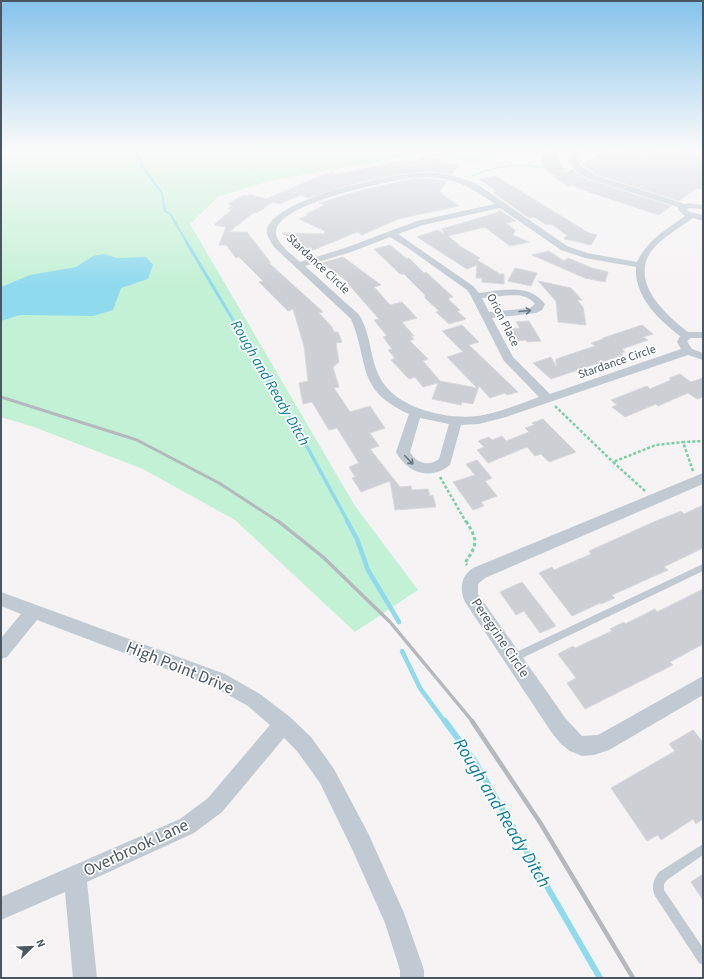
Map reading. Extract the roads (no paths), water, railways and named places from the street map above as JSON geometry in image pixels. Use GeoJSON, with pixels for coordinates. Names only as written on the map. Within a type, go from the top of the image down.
{"type":"FeatureCollection","features":[{"type":"Feature","properties":{"kind":"street","name":"Stardance Circle"},"geometry":{"type":"LineString","coordinates":[[329,195],[291,210],[275,222],[271,235],[277,245],[356,318],[361,330],[371,372],[380,388],[396,402],[416,412],[456,421],[482,419],[548,399],[688,351]]}},
{"type":"Feature","properties":{"kind":"street","name":"Stardance Circle"},"geometry":{"type":"LineString","coordinates":[[487,195],[564,248],[585,255],[641,265]]}},
{"type":"Feature","properties":{"kind":"street"},"geometry":{"type":"LineString","coordinates":[[647,195],[683,206],[689,205],[703,207]]}},
{"type":"Feature","properties":{"kind":"street"},"geometry":{"type":"LineString","coordinates":[[299,265],[348,250],[420,223],[501,205]]}},
{"type":"Feature","properties":{"kind":"street"},"geometry":{"type":"LineString","coordinates":[[683,206],[682,210],[684,212],[691,216],[703,218]]}},
{"type":"Feature","properties":{"kind":"street"},"geometry":{"type":"LineString","coordinates":[[686,336],[664,317],[651,302],[642,284],[641,265],[642,258],[651,247],[691,216]]}},
{"type":"Feature","properties":{"kind":"street","name":"Orion Place"},"geometry":{"type":"LineString","coordinates":[[390,234],[456,277],[476,296],[508,359],[548,399]]}},
{"type":"Feature","properties":{"kind":"street"},"geometry":{"type":"LineString","coordinates":[[476,296],[522,292],[534,296],[540,304],[539,307],[534,310],[486,315]]}},
{"type":"Feature","properties":{"kind":"street"},"geometry":{"type":"LineString","coordinates":[[703,335],[686,336],[682,340],[688,351],[703,357]]}},
{"type":"Feature","properties":{"kind":"street"},"geometry":{"type":"LineString","coordinates":[[416,412],[403,450],[403,455],[414,466],[435,468],[443,464],[446,460],[456,421]]}},
{"type":"Feature","properties":{"kind":"street","name":"Peregrine Circle"},"geometry":{"type":"LineString","coordinates":[[700,479],[474,576],[469,588],[471,597],[567,737],[578,745],[590,747],[602,742],[703,685]]}},
{"type":"Feature","properties":{"kind":"street","name":"High Point Drive"},"geometry":{"type":"LineString","coordinates":[[1,599],[219,680],[254,700],[284,724],[304,744],[327,776],[334,789],[360,841],[396,921],[412,970],[412,978]]}},
{"type":"Feature","properties":{"kind":"street"},"geometry":{"type":"LineString","coordinates":[[1,651],[34,611]]}},
{"type":"Feature","properties":{"kind":"street","name":"Overbrook Lane"},"geometry":{"type":"LineString","coordinates":[[1,909],[187,826],[215,805],[284,724]]}},
{"type":"Feature","properties":{"kind":"street"},"geometry":{"type":"LineString","coordinates":[[75,876],[85,978]]}},
{"type":"Feature","properties":{"kind":"lane"},"geometry":{"type":"LineString","coordinates":[[513,658],[703,566]]}},
{"type":"Feature","properties":{"kind":"lane"},"geometry":{"type":"LineString","coordinates":[[703,849],[663,876],[659,881],[658,886],[661,895],[703,959]]}},
{"type":"Feature","properties":{"kind":"water"},"geometry":{"type":"Polygon","coordinates":[[[104,254],[117,258],[146,257],[153,265],[148,279],[121,288],[113,310],[93,316],[20,315],[1,321],[1,287],[30,275],[76,267],[93,256],[104,254]]]}},
{"type":"Feature","properties":{"kind":"waterway","name":"Rough and Ready Ditch"},"geometry":{"type":"LineString","coordinates":[[162,195],[165,211],[170,214],[188,244]]}},
{"type":"Feature","properties":{"kind":"waterway","name":"Rough and Ready Ditch"},"geometry":{"type":"LineString","coordinates":[[187,243],[260,365]]}},
{"type":"Feature","properties":{"kind":"waterway","name":"Rough and Ready Ditch"},"geometry":{"type":"LineString","coordinates":[[259,364],[293,421],[348,522]]}},
{"type":"Feature","properties":{"kind":"waterway","name":"Rough and Ready Ditch"},"geometry":{"type":"LineString","coordinates":[[347,521],[357,539],[368,570],[399,622]]}},
{"type":"Feature","properties":{"kind":"waterway","name":"Rough and Ready Ditch"},"geometry":{"type":"LineString","coordinates":[[402,651],[420,688],[445,722]]}},
{"type":"Feature","properties":{"kind":"waterway","name":"Rough and Ready Ditch"},"geometry":{"type":"LineString","coordinates":[[445,721],[475,762],[600,978]]}},
{"type":"Feature","properties":{"kind":"railway"},"geometry":{"type":"LineString","coordinates":[[1,397],[137,440],[219,483],[279,522]]}},
{"type":"Feature","properties":{"kind":"railway"},"geometry":{"type":"LineString","coordinates":[[278,521],[323,557],[390,622],[473,722]]}},
{"type":"Feature","properties":{"kind":"railway"},"geometry":{"type":"LineString","coordinates":[[472,721],[541,824],[633,978]]}}]}
